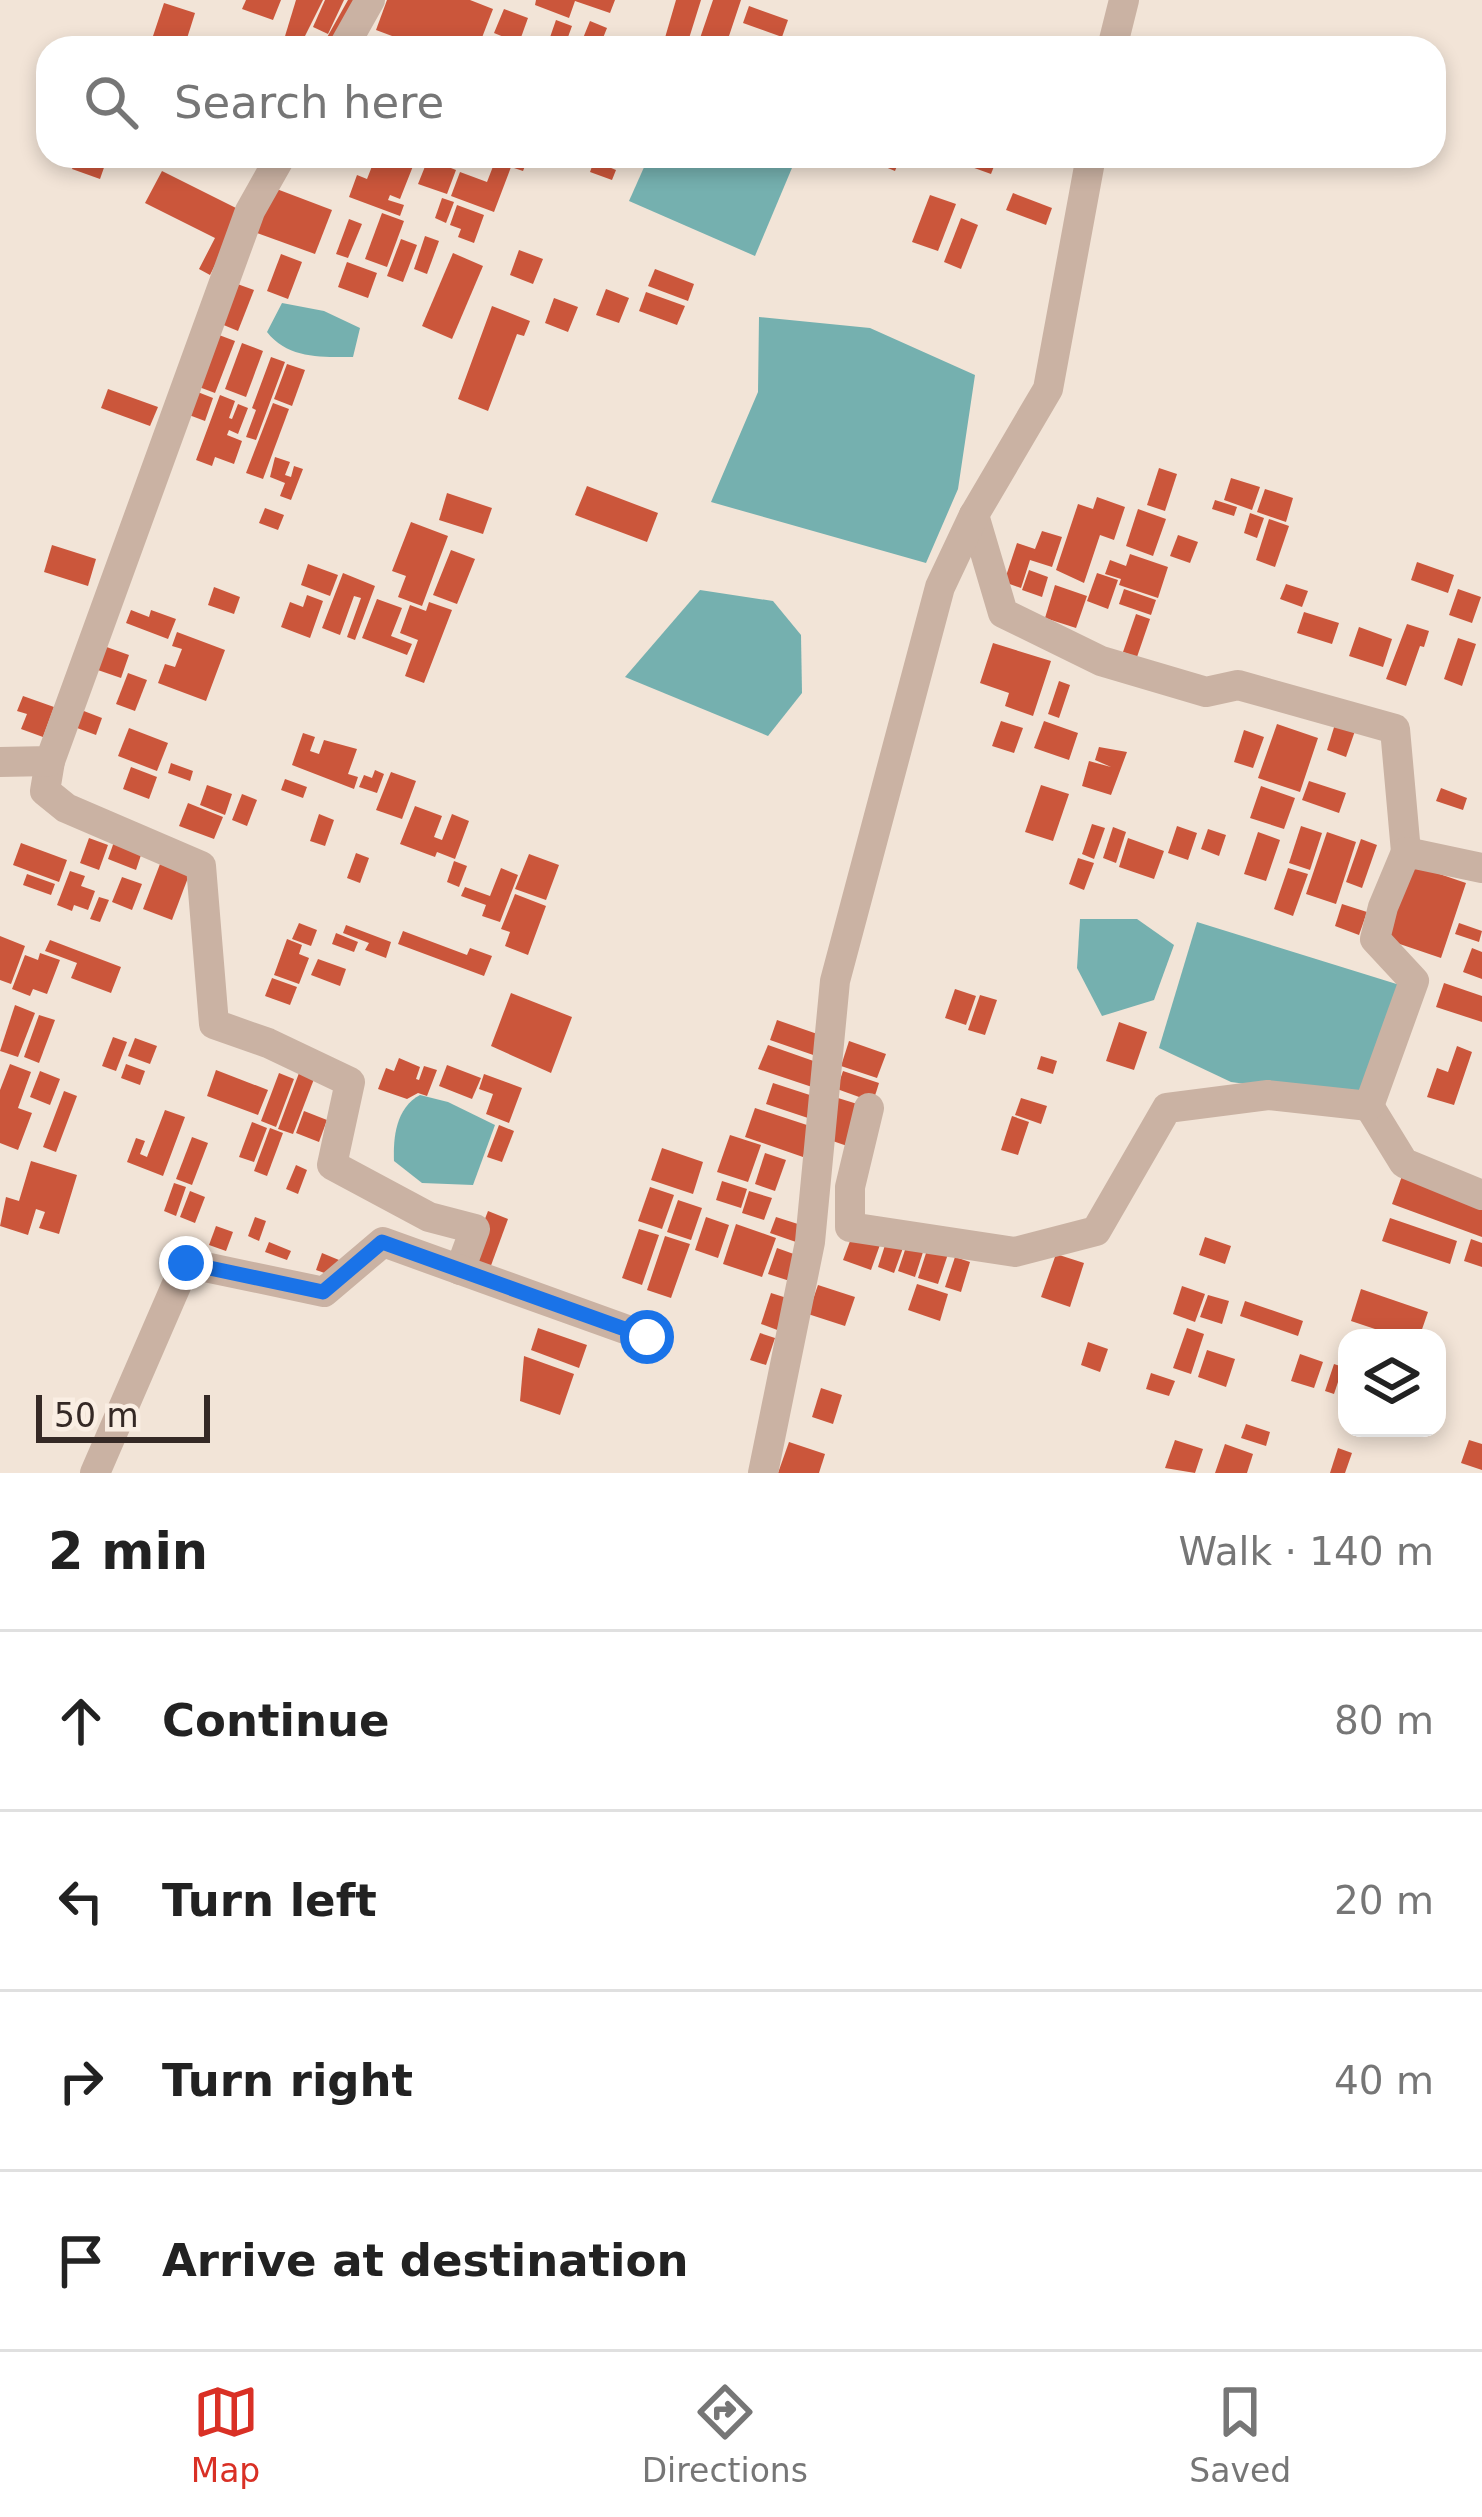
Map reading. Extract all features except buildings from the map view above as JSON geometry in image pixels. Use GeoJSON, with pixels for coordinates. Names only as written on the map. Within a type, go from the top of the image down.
{"type":"FeatureCollection","features":[{"type":"Feature","properties":{"kind":"street"},"geometry":{"type":"LineString","coordinates":[[350,36],[370,0]]}},
{"type":"Feature","properties":{"kind":"street"},"geometry":{"type":"LineString","coordinates":[[1115,36],[1124,0]]}},
{"type":"Feature","properties":{"kind":"street"},"geometry":{"type":"LineString","coordinates":[[274,168],[250,212],[50,761],[45,791],[67,808],[202,866],[214,1024],[268,1042],[350,1082],[332,1166],[429,1217],[475,1229],[460,1270]]}},
{"type":"Feature","properties":{"kind":"street"},"geometry":{"type":"LineString","coordinates":[[763,1473],[810,1242],[835,981],[940,587],[974,515],[1048,389],[1089,168]]}},
{"type":"Feature","properties":{"kind":"street"},"geometry":{"type":"LineString","coordinates":[[974,515],[1004,613],[1101,661],[1143,674],[1206,692],[1238,685],[1395,729],[1406,852],[1375,940],[1414,981],[1370,1106]]}},
{"type":"Feature","properties":{"kind":"street"},"geometry":{"type":"LineString","coordinates":[[0,762],[50,761]]}},
{"type":"Feature","properties":{"kind":"street"},"geometry":{"type":"LineString","coordinates":[[1406,852],[1482,868]]}},
{"type":"Feature","properties":{"kind":"street"},"geometry":{"type":"LineString","coordinates":[[868,1108],[850,1187],[850,1227],[1015,1252],[1096,1231],[1167,1108],[1268,1095],[1370,1106]]}},
{"type":"Feature","properties":{"kind":"street"},"geometry":{"type":"LineString","coordinates":[[1370,1106],[1404,1162],[1482,1195]]}},
{"type":"Feature","properties":{"kind":"street"},"geometry":{"type":"LineString","coordinates":[[95,1473],[186,1263],[323,1292],[382,1242],[647,1337]]}},
{"type":"Feature","properties":{"kind":"water"},"geometry":{"type":"Polygon","coordinates":[[[644,168],[792,168],[755,256],[629,201],[644,168]]]}},
{"type":"Feature","properties":{"kind":"water"},"geometry":{"type":"Polygon","coordinates":[[[282,303],[324,311],[360,328],[353,357],[306,355],[275,341],[267,332],[282,303]]]}},
{"type":"Feature","properties":{"kind":"water"},"geometry":{"type":"Polygon","coordinates":[[[759,317],[870,328],[975,375],[958,489],[926,563],[711,502],[758,392],[759,317]]]}},
{"type":"Feature","properties":{"kind":"water"},"geometry":{"type":"Polygon","coordinates":[[[700,590],[773,601],[801,635],[802,693],[768,736],[625,677],[700,590]]]}},
{"type":"Feature","properties":{"kind":"water"},"geometry":{"type":"Polygon","coordinates":[[[1080,919],[1137,919],[1174,945],[1154,1000],[1102,1016],[1077,968],[1080,919]]]}},
{"type":"Feature","properties":{"kind":"water"},"geometry":{"type":"Polygon","coordinates":[[[1197,922],[1403,986],[1359,1099],[1231,1082],[1159,1048],[1197,922]]]}},
{"type":"Feature","properties":{"kind":"water"},"geometry":{"type":"Polygon","coordinates":[[[420,1095],[448,1102],[495,1125],[473,1185],[422,1183],[394,1161],[401,1115],[420,1095]]]}},
{"type":"Feature","properties":{"kind":"route"},"geometry":{"type":"LineString","coordinates":[[186,1263],[323,1292],[382,1242],[647,1337]]}}]}
